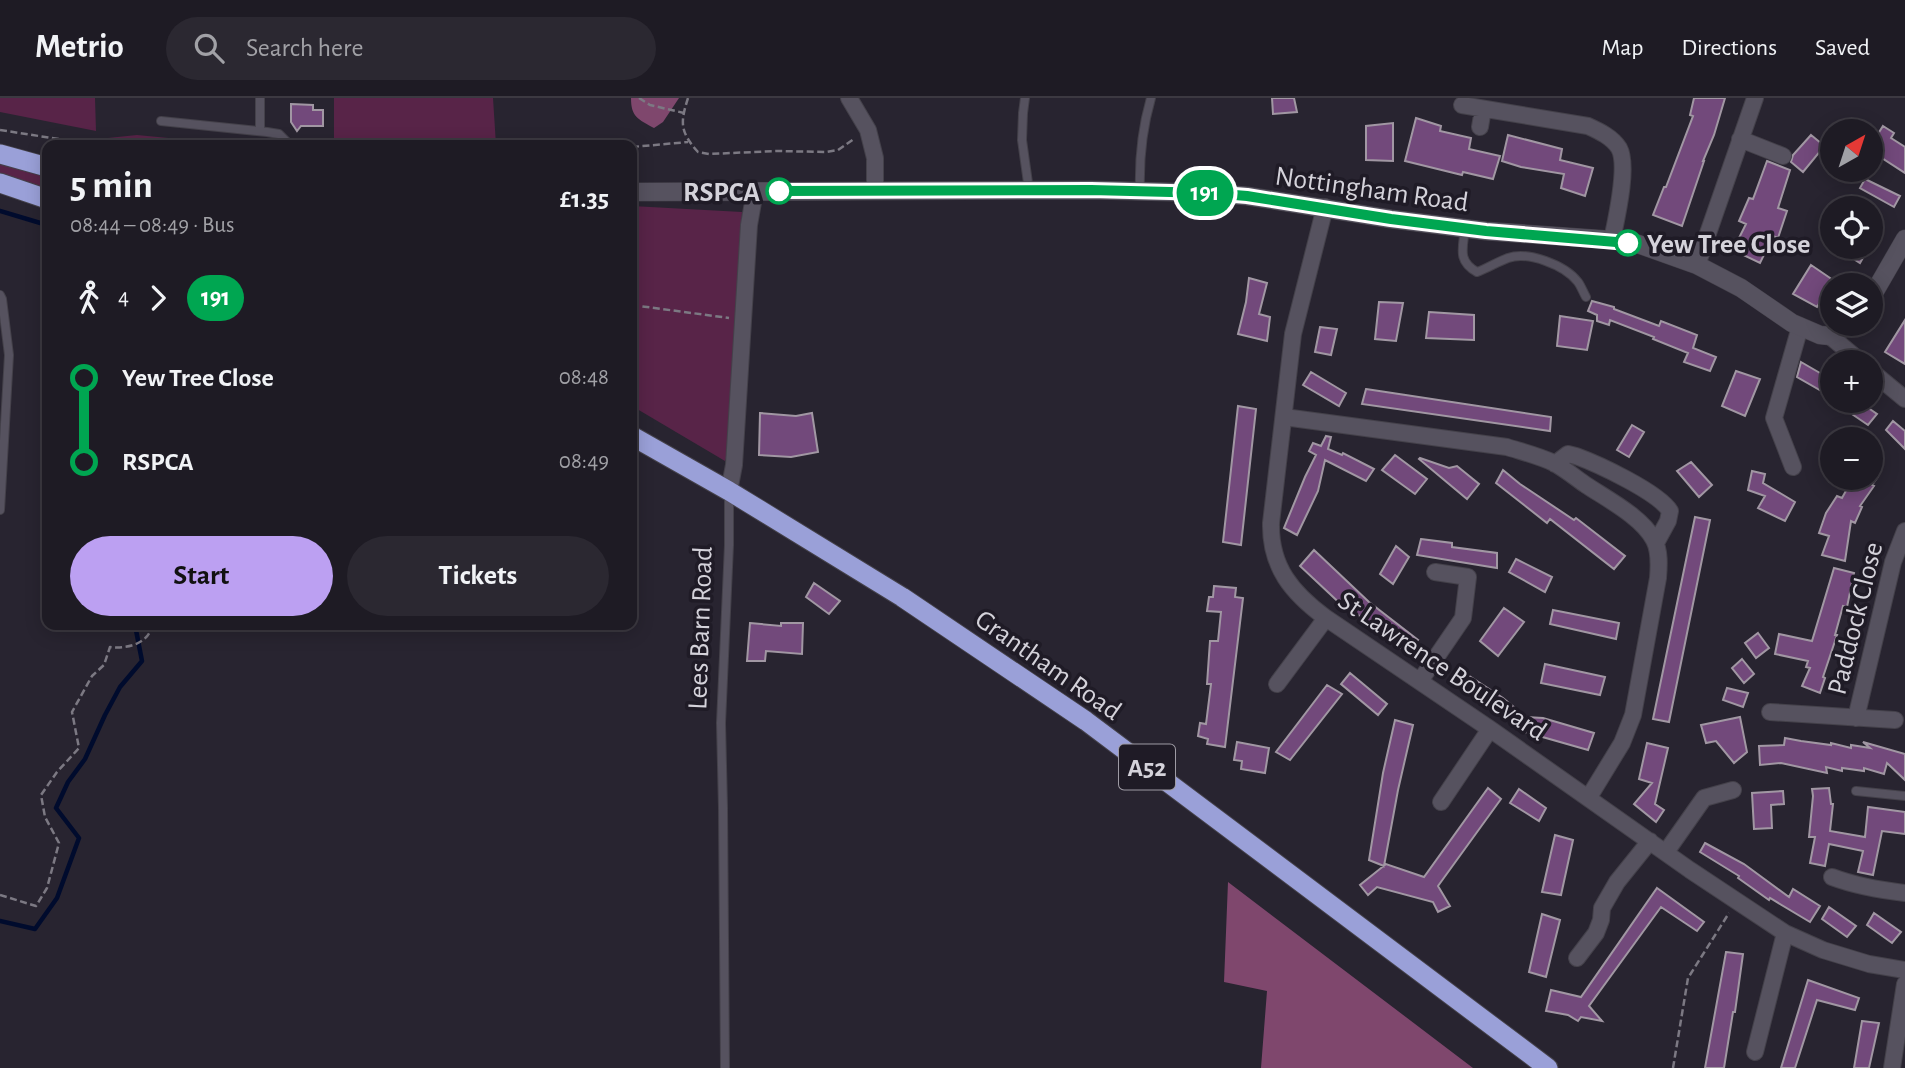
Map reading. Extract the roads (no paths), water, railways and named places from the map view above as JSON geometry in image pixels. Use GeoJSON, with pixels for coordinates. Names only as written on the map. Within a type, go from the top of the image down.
{"type":"FeatureCollection","features":[{"type":"Feature","properties":{"kind":"highway"},"geometry":{"type":"LineString","coordinates":[[0,152],[42,155]]}},
{"type":"Feature","properties":{"kind":"highway"},"geometry":{"type":"LineString","coordinates":[[0,152],[42,165]]}},
{"type":"Feature","properties":{"kind":"highway"},"geometry":{"type":"LineString","coordinates":[[0,183],[42,197]]}},
{"type":"Feature","properties":{"kind":"highway","name":"Grantham Road"},"geometry":{"type":"LineString","coordinates":[[637,439],[729,491],[902,597],[1086,721],[1548,1068]]}},
{"type":"Feature","properties":{"kind":"street"},"geometry":{"type":"LineString","coordinates":[[849,98],[868,130],[875,158],[875,191]]}},
{"type":"Feature","properties":{"kind":"street"},"geometry":{"type":"LineString","coordinates":[[1698,265],[1755,98]]}},
{"type":"Feature","properties":{"kind":"street"},"geometry":{"type":"LineString","coordinates":[[1462,105],[1588,126],[1605,135],[1619,149],[1622,170],[1612,240]]}},
{"type":"Feature","properties":{"kind":"street"},"geometry":{"type":"LineString","coordinates":[[1480,127],[1483,109]]}},
{"type":"Feature","properties":{"kind":"street"},"geometry":{"type":"LineString","coordinates":[[1740,139],[1783,156]]}},
{"type":"Feature","properties":{"kind":"street","name":"Nottingham Road"},"geometry":{"type":"LineString","coordinates":[[637,192],[1029,190],[1247,196],[1465,228],[1612,240],[1638,244],[1698,265],[1741,288],[1800,327],[1820,335]]}},
{"type":"Feature","properties":{"kind":"street","name":"Lees Barn Road"},"geometry":{"type":"LineString","coordinates":[[729,491],[734,466],[750,225],[755,191]]}},
{"type":"Feature","properties":{"kind":"street","name":"St Lawrence Boulevard"},"geometry":{"type":"LineString","coordinates":[[1325,207],[1293,334],[1271,523],[1270,536],[1274,555],[1288,583],[1308,605],[1326,618],[1785,933],[1823,950],[1869,964],[1905,970]]}},
{"type":"Feature","properties":{"kind":"street"},"geometry":{"type":"LineString","coordinates":[[1883,277],[1905,239]]}},
{"type":"Feature","properties":{"kind":"street"},"geometry":{"type":"LineString","coordinates":[[1793,467],[1774,418],[1800,327]]}},
{"type":"Feature","properties":{"kind":"street"},"geometry":{"type":"LineString","coordinates":[[1830,336],[1847,350]]}},
{"type":"Feature","properties":{"kind":"street"},"geometry":{"type":"LineString","coordinates":[[1883,381],[1905,399]]}},
{"type":"Feature","properties":{"kind":"street"},"geometry":{"type":"LineString","coordinates":[[1284,417],[1507,447],[1534,455],[1555,464],[1641,524],[1656,543],[1659,563],[1633,715],[1622,743],[1589,797]]}},
{"type":"Feature","properties":{"kind":"street"},"geometry":{"type":"LineString","coordinates":[[1555,464],[1568,454],[1576,456],[1626,480],[1665,503],[1670,511],[1668,521],[1656,543]]}},
{"type":"Feature","properties":{"kind":"street","name":"Paddock Close"},"geometry":{"type":"LineString","coordinates":[[1856,718],[1893,562],[1905,531]]}},
{"type":"Feature","properties":{"kind":"street"},"geometry":{"type":"LineString","coordinates":[[1420,681],[1464,618],[1468,577],[1435,572]]}},
{"type":"Feature","properties":{"kind":"street"},"geometry":{"type":"LineString","coordinates":[[1277,684],[1326,618]]}},
{"type":"Feature","properties":{"kind":"street","name":"Paddock Close"},"geometry":{"type":"LineString","coordinates":[[1770,712],[1895,720]]}},
{"type":"Feature","properties":{"kind":"street"},"geometry":{"type":"LineString","coordinates":[[1441,802],[1490,729]]}},
{"type":"Feature","properties":{"kind":"street"},"geometry":{"type":"LineString","coordinates":[[1666,852],[1704,797],[1733,790]]}},
{"type":"Feature","properties":{"kind":"street"},"geometry":{"type":"LineString","coordinates":[[1577,958],[1597,933],[1602,908],[1617,882],[1650,841]]}},
{"type":"Feature","properties":{"kind":"street"},"geometry":{"type":"LineString","coordinates":[[1832,877],[1877,890],[1905,893]]}},
{"type":"Feature","properties":{"kind":"street"},"geometry":{"type":"LineString","coordinates":[[1755,1052],[1785,933]]}},
{"type":"Feature","properties":{"kind":"street"},"geometry":{"type":"LineString","coordinates":[[1892,1068],[1905,984]]}},
{"type":"Feature","properties":{"kind":"lane"},"geometry":{"type":"LineString","coordinates":[[260,98],[260,131]]}},
{"type":"Feature","properties":{"kind":"lane"},"geometry":{"type":"LineString","coordinates":[[1025,98],[1022,140],[1029,190]]}},
{"type":"Feature","properties":{"kind":"lane"},"geometry":{"type":"LineString","coordinates":[[1140,191],[1142,134],[1150,98]]}},
{"type":"Feature","properties":{"kind":"lane"},"geometry":{"type":"LineString","coordinates":[[161,121],[260,131],[279,134],[285,140]]}},
{"type":"Feature","properties":{"kind":"lane"},"geometry":{"type":"LineString","coordinates":[[1465,228],[1462,257],[1467,266],[1477,272],[1509,258],[1524,257],[1554,263],[1578,281],[1586,297]]}},
{"type":"Feature","properties":{"kind":"lane"},"geometry":{"type":"LineString","coordinates":[[0,295],[9,355],[0,510]]}},
{"type":"Feature","properties":{"kind":"lane","name":"Lees Barn Road"},"geometry":{"type":"LineString","coordinates":[[725,1068],[721,723],[729,491]]}},
{"type":"Feature","properties":{"kind":"lane"},"geometry":{"type":"LineString","coordinates":[[1856,791],[1905,796]]}},
{"type":"Feature","properties":{"kind":"waterway"},"geometry":{"type":"LineString","coordinates":[[0,211],[42,224]]}},
{"type":"Feature","properties":{"kind":"waterway"},"geometry":{"type":"LineString","coordinates":[[0,921],[35,929],[57,898],[79,838],[56,808],[68,782],[85,759],[120,687],[142,661],[136,630]]}},
{"type":"Feature","properties":{"kind":"place","name":"RSPCA"},"geometry":{"type":"Point","coordinates":[779,191]}},
{"type":"Feature","properties":{"kind":"place","name":"Yew Tree Close"},"geometry":{"type":"Point","coordinates":[1628,243]}}]}
